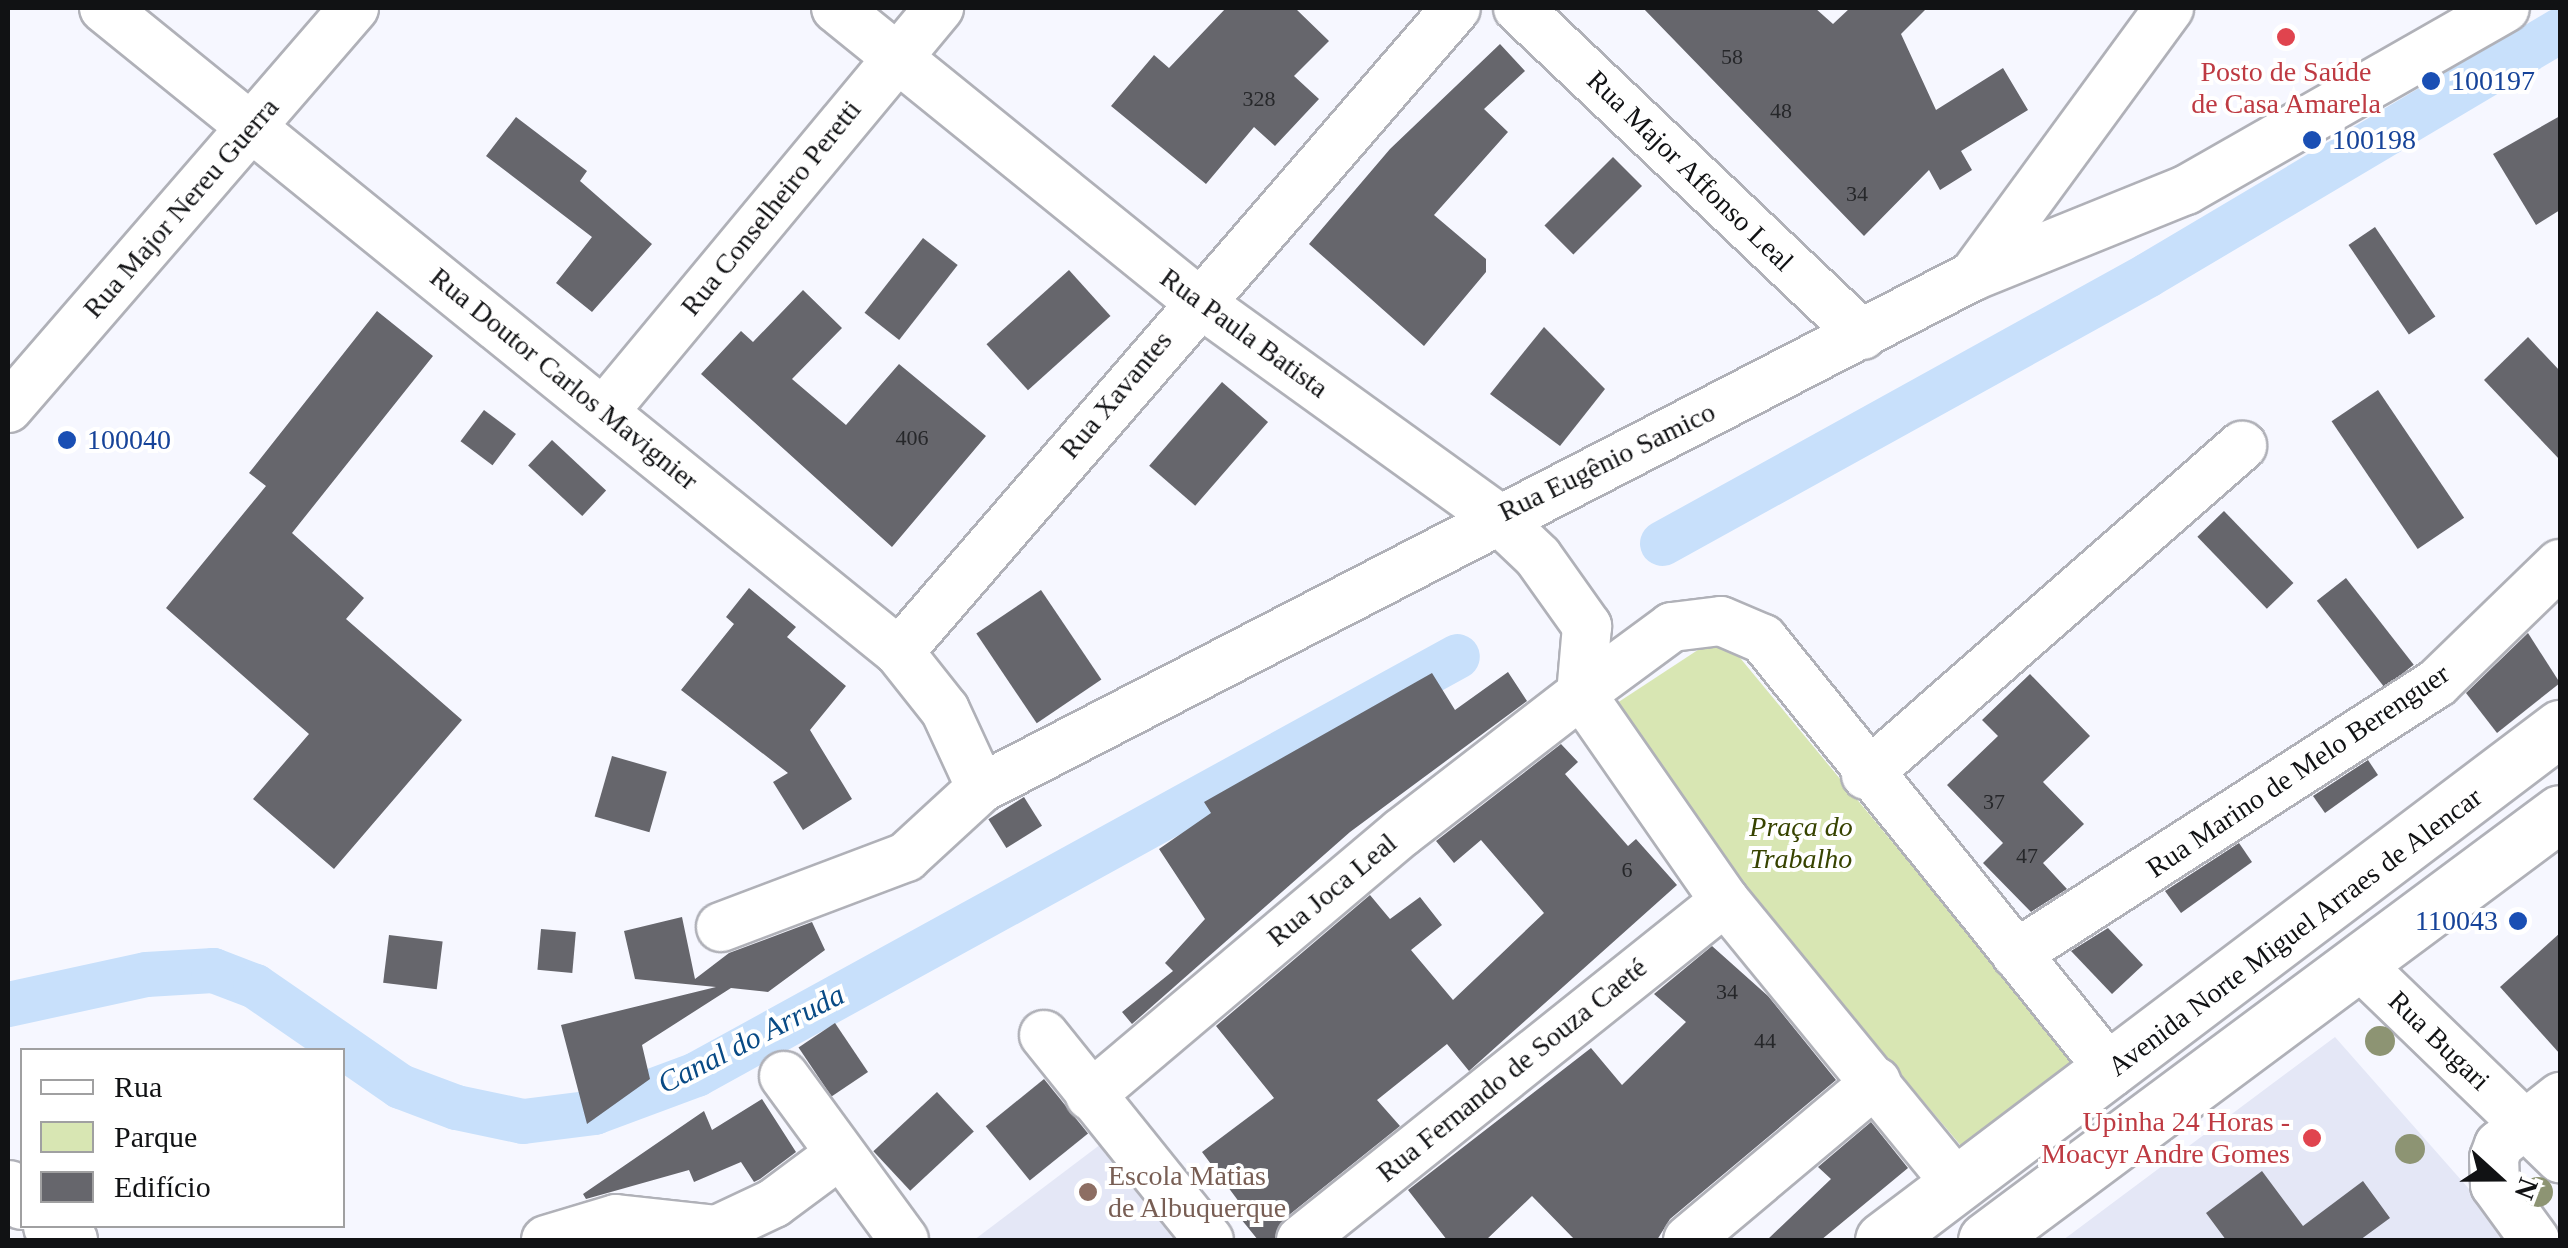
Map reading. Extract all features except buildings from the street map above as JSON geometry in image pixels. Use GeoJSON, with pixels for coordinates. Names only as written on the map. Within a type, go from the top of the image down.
{"type":"FeatureCollection","features":[{"type":"Feature","properties":{"kind":"main road","name":"Avenida Norte Miguel Arraes de Alencar"},"geometry":{"type":"LineString","coordinates":[[1883,1240],[2112,1072],[2560,728]]}},
{"type":"Feature","properties":{"kind":"main road"},"geometry":{"type":"LineString","coordinates":[[2011,1233],[2560,813]]}},
{"type":"Feature","properties":{"kind":"street","name":"Rua Doutor Carlos Mavignier"},"geometry":{"type":"LineString","coordinates":[[104,8],[899,652],[945,710],[981,788]]}},
{"type":"Feature","properties":{"kind":"street","name":"Rua Major Nereu Guerra"},"geometry":{"type":"LineString","coordinates":[[8,408],[354,8]]}},
{"type":"Feature","properties":{"kind":"street","name":"Rua Paula Batista"},"geometry":{"type":"LineString","coordinates":[[836,8],[894,60],[1196,300],[1496,516],[1538,557],[1587,626],[1581,694]]}},
{"type":"Feature","properties":{"kind":"street","name":"Rua Conselheiro Peretti"},"geometry":{"type":"LineString","coordinates":[[605,410],[939,8]]}},
{"type":"Feature","properties":{"kind":"street","name":"Rua Xavantes"},"geometry":{"type":"LineString","coordinates":[[899,652],[1196,300],[1456,8]]}},
{"type":"Feature","properties":{"kind":"street","name":"Rua Major Affonso Leal"},"geometry":{"type":"LineString","coordinates":[[1518,8],[1863,335]]}},
{"type":"Feature","properties":{"kind":"street"},"geometry":{"type":"LineString","coordinates":[[1974,276],[2170,8]]}},
{"type":"Feature","properties":{"kind":"street","name":"Rua Eugênio Samico"},"geometry":{"type":"LineString","coordinates":[[721,927],[906,857],[981,788],[1496,516],[1974,276],[2186,190],[2504,8]]}},
{"type":"Feature","properties":{"kind":"street"},"geometry":{"type":"LineString","coordinates":[[1866,775],[2242,446]]}},
{"type":"Feature","properties":{"kind":"street","name":"Rua Marino de Melo Berenguer"},"geometry":{"type":"LineString","coordinates":[[2016,954],[2436,682],[2560,564]]}},
{"type":"Feature","properties":{"kind":"street"},"geometry":{"type":"LineString","coordinates":[[1956,1183],[1725,901],[1581,694],[1672,627],[1696,620],[1743,627],[1763,639],[1866,775],[2112,1072]]}},
{"type":"Feature","properties":{"kind":"street","name":"Rua Joca Leal"},"geometry":{"type":"LineString","coordinates":[[1090,1096],[1386,845],[1581,694]]}},
{"type":"Feature","properties":{"kind":"street"},"geometry":{"type":"LineString","coordinates":[[2560,756],[2214,1008],[2230,1038],[2560,783]]}},
{"type":"Feature","properties":{"kind":"street","name":"Rua Fernando de Souza Caeté"},"geometry":{"type":"LineString","coordinates":[[1301,1240],[1725,901]]}},
{"type":"Feature","properties":{"kind":"street","name":"Rua Bugari"},"geometry":{"type":"LineString","coordinates":[[2361,966],[2549,1127]]}},
{"type":"Feature","properties":{"kind":"street"},"geometry":{"type":"LineString","coordinates":[[1044,1035],[1208,1240]]}},
{"type":"Feature","properties":{"kind":"street"},"geometry":{"type":"LineString","coordinates":[[1909,1240],[2170,1045],[2188,1067],[1956,1240]]}},
{"type":"Feature","properties":{"kind":"street"},"geometry":{"type":"LineString","coordinates":[[784,1076],[904,1240]]}},
{"type":"Feature","properties":{"kind":"street"},"geometry":{"type":"LineString","coordinates":[[1688,1240],[1876,1082]]}},
{"type":"Feature","properties":{"kind":"street"},"geometry":{"type":"LineString","coordinates":[[2536,1240],[2492,1175],[2499,1145],[2549,1127]]}},
{"type":"Feature","properties":{"kind":"street"},"geometry":{"type":"LineString","coordinates":[[546,1240],[616,1219],[717,1230],[774,1203],[840,1154]]}},
{"type":"Feature","properties":{"kind":"shaded area","name":"Upinha 24 Horas - Moacyr Andre Gomes"},"geometry":{"type":"Polygon","coordinates":[[[2335,1037],[2514,1240],[2063,1240],[2335,1037]]]}},
{"type":"Feature","properties":{"kind":"shaded area","name":"Escola Matias de Albuquerque"},"geometry":{"type":"Polygon","coordinates":[[[1101,1144],[1174,1240],[974,1240],[1101,1144]]]}},
{"type":"Feature","properties":{"kind":"green space","name":"Praça do Trabalho"},"geometry":{"type":"Polygon","coordinates":[[[1710,642],[1736,653],[2070,1057],[2071,1064],[1962,1147],[1748,893],[1614,705],[1710,642]]]}},
{"type":"Feature","properties":{"kind":"waterway"},"geometry":{"type":"LineString","coordinates":[[1662,543],[2147,275],[2560,30]]}},
{"type":"Feature","properties":{"kind":"waterway","name":"Canal do Arruda"},"geometry":{"type":"LineString","coordinates":[[345,1048],[400,1086],[456,1107],[523,1121],[594,1112],[696,1074],[1457,656]]}},
{"type":"Feature","properties":{"kind":"waterway","name":"Canal do Arruda"},"geometry":{"type":"LineString","coordinates":[[8,1004],[146,974],[213,970],[255,986],[345,1048]]}},
{"type":"Feature","properties":{"kind":"place","name":"Posto de Saúde de Casa Amarela"},"geometry":{"type":"Point","coordinates":[2286,37]}},
{"type":"Feature","properties":{"kind":"place","name":"100197"},"geometry":{"type":"Point","coordinates":[2431,81]}},
{"type":"Feature","properties":{"kind":"place","name":"100198"},"geometry":{"type":"Point","coordinates":[2312,140]}},
{"type":"Feature","properties":{"kind":"place","name":"100040"},"geometry":{"type":"Point","coordinates":[67,440]}},
{"type":"Feature","properties":{"kind":"place","name":"110043"},"geometry":{"type":"Point","coordinates":[2518,921]}},
{"type":"Feature","properties":{"kind":"place","name":"Upinha 24 Horas - Moacyr Andre Gomes"},"geometry":{"type":"Point","coordinates":[2312,1138]}},
{"type":"Feature","properties":{"kind":"place","name":"Escola Matias de Albuquerque"},"geometry":{"type":"Point","coordinates":[1088,1192]}}]}
